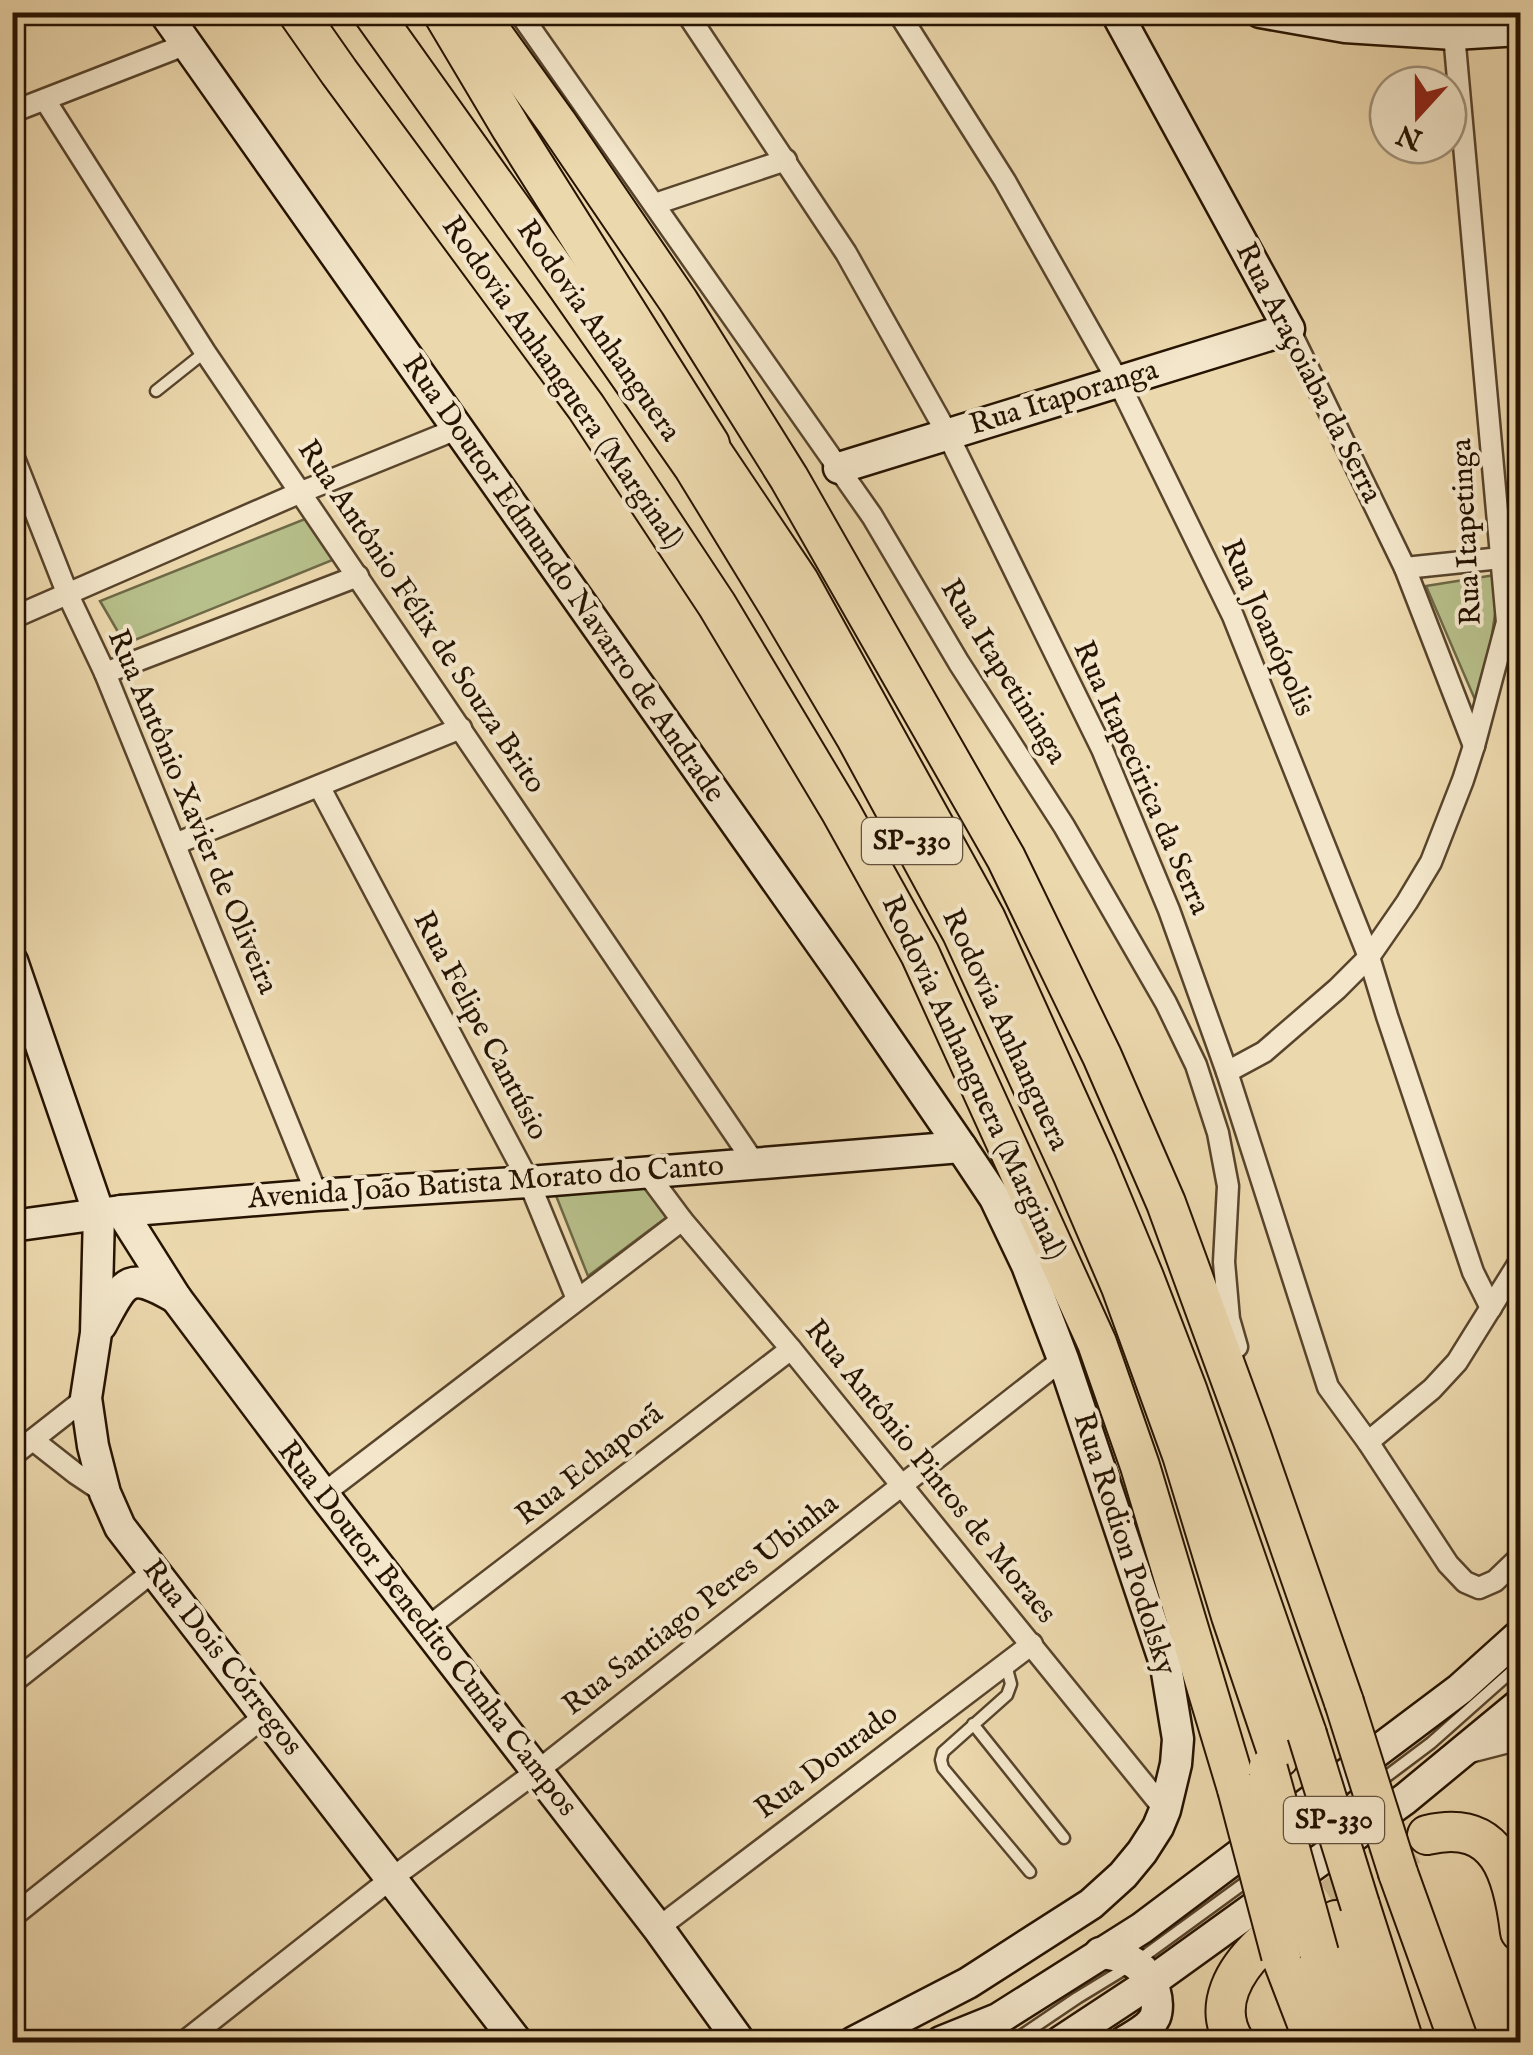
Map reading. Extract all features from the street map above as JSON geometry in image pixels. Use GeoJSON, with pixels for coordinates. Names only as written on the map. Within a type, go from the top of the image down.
{"type":"FeatureCollection","features":[{"type":"Feature","properties":{"kind":"highway","name":"Rodovia Anhanguera (Marginal)"},"geometry":{"type":"LineString","coordinates":[[298,12],[338,72],[598,423],[717,606],[841,812],[920,954],[1096,1343],[1140,1466],[1273,1763],[1288,1951],[1314,2042]]}},
{"type":"Feature","properties":{"kind":"highway","name":"Rodovia Anhanguera"},"geometry":{"type":"LineString","coordinates":[[372,12],[694,468],[855,736],[962,933],[1072,1172],[1120,1287],[1182,1455],[1273,1763],[1348,1912],[1404,2042]]}},
{"type":"Feature","properties":{"kind":"highway","name":"Rodovia Anhanguera"},"geometry":{"type":"LineString","coordinates":[[404,12],[733,480],[799,581],[986,919],[1097,1164],[1187,1388],[1273,1763]]}},
{"type":"Feature","properties":{"kind":"highway"},"geometry":{"type":"LineString","coordinates":[[442,12],[733,480]]}},
{"type":"Feature","properties":{"kind":"highway"},"geometry":{"type":"LineString","coordinates":[[477,12],[679,302],[789,478],[1006,858],[1102,1056],[1166,1203],[1252,1438],[1344,1702],[1398,1873],[1460,2042]]}},
{"type":"Feature","properties":{"kind":"highway"},"geometry":{"type":"LineString","coordinates":[[1427,1835],[1446,1831],[1470,1835],[1490,1847],[1505,1864],[1512,1880],[1520,1932]]}},
{"type":"Feature","properties":{"kind":"highway","name":"Rodovia Anhanguera"},"geometry":{"type":"LineString","coordinates":[[1348,1912],[1378,2042]]}},
{"type":"Feature","properties":{"kind":"highway"},"geometry":{"type":"LineString","coordinates":[[1235,2042],[1227,2030],[1226,2007],[1236,1971],[1288,1951],[1346,2042]]}},
{"type":"Feature","properties":{"kind":"street","name":"Rua Doutor Edmundo Navarro de Andrade"},"geometry":{"type":"LineString","coordinates":[[164,12],[961,1147]]}},
{"type":"Feature","properties":{"kind":"street","name":"Rua Itapetininga"},"geometry":{"type":"LineString","coordinates":[[519,12],[881,530],[959,663],[1064,826],[1166,1004],[1196,1065],[1218,1132],[1228,1186],[1224,1262],[1229,1319],[1252,1438]]}},
{"type":"Feature","properties":{"kind":"street","name":"Rua Itapecirica da Serra"},"geometry":{"type":"LineString","coordinates":[[686,12],[846,254],[947,433],[1102,749],[1228,1072],[1328,1388],[1448,1564],[1465,1582],[1479,1588],[1495,1580],[1520,1557]]}},
{"type":"Feature","properties":{"kind":"street","name":"Rua Joanópolis"},"geometry":{"type":"LineString","coordinates":[[898,12],[1005,181],[1118,382],[1233,616],[1370,956],[1467,1254],[1491,1308]]}},
{"type":"Feature","properties":{"kind":"street","name":"Rua Araçoiaba da Serra"},"geometry":{"type":"LineString","coordinates":[[1116,12],[1289,330],[1405,568],[1474,746]]}},
{"type":"Feature","properties":{"kind":"street"},"geometry":{"type":"LineString","coordinates":[[1260,12],[1520,30]]}},
{"type":"Feature","properties":{"kind":"street","name":"Rua Itapetinga"},"geometry":{"type":"LineString","coordinates":[[1228,1072],[1264,1052],[1370,956],[1431,862],[1474,746],[1507,622],[1512,557],[1453,24]]}},
{"type":"Feature","properties":{"kind":"street"},"geometry":{"type":"LineString","coordinates":[[12,112],[186,44]]}},
{"type":"Feature","properties":{"kind":"street","name":"Rua Antônio Félix de Souza Brito"},"geometry":{"type":"LineString","coordinates":[[44,100],[204,352],[754,1164]]}},
{"type":"Feature","properties":{"kind":"street"},"geometry":{"type":"LineString","coordinates":[[654,204],[786,160]]}},
{"type":"Feature","properties":{"kind":"street","name":"Rua Itaporanga"},"geometry":{"type":"LineString","coordinates":[[838,468],[1289,330]]}},
{"type":"Feature","properties":{"kind":"street"},"geometry":{"type":"LineString","coordinates":[[12,618],[299,492],[457,429]]}},
{"type":"Feature","properties":{"kind":"street","name":"Rua Antônio Xavier de Oliveira"},"geometry":{"type":"LineString","coordinates":[[12,453],[317,1195]]}},
{"type":"Feature","properties":{"kind":"street"},"geometry":{"type":"LineString","coordinates":[[1405,568],[1512,557]]}},
{"type":"Feature","properties":{"kind":"street"},"geometry":{"type":"LineString","coordinates":[[104,673],[358,576]]}},
{"type":"Feature","properties":{"kind":"street"},"geometry":{"type":"LineString","coordinates":[[175,844],[461,728]]}},
{"type":"Feature","properties":{"kind":"street","name":"Rua Felipe Cantúsio"},"geometry":{"type":"LineString","coordinates":[[319,786],[529,1182],[577,1299]]}},
{"type":"Feature","properties":{"kind":"street"},"geometry":{"type":"LineString","coordinates":[[12,961],[110,1213]]}},
{"type":"Feature","properties":{"kind":"street","name":"Avenida João Batista Morato do Canto"},"geometry":{"type":"LineString","coordinates":[[12,1226],[110,1213],[317,1195],[961,1147]]}},
{"type":"Feature","properties":{"kind":"street","name":"Rua Rodion Podolsky"},"geometry":{"type":"LineString","coordinates":[[854,2042],[968,1983],[1091,1904],[1123,1876],[1158,1827],[1176,1764],[1178,1739],[1166,1666],[1064,1359],[995,1198],[961,1147]]}},
{"type":"Feature","properties":{"kind":"street","name":"Rua Antônio Pintos de Moraes"},"geometry":{"type":"LineString","coordinates":[[647,1173],[1165,1810]]}},
{"type":"Feature","properties":{"kind":"street","name":"Rua Doutor Benedito Cunha Campos"},"geometry":{"type":"LineString","coordinates":[[110,1213],[146,1252],[322,1494],[658,1928],[740,2042]]}},
{"type":"Feature","properties":{"kind":"street","name":"Rua Dois Córregos"},"geometry":{"type":"LineString","coordinates":[[110,1213],[98,1259],[96,1334],[86,1398],[105,1493],[120,1527],[517,2042]]}},
{"type":"Feature","properties":{"kind":"street"},"geometry":{"type":"LineString","coordinates":[[322,1494],[682,1220]]}},
{"type":"Feature","properties":{"kind":"street"},"geometry":{"type":"LineString","coordinates":[[96,1334],[115,1296],[142,1267],[146,1252]]}},
{"type":"Feature","properties":{"kind":"street"},"geometry":{"type":"LineString","coordinates":[[98,1259],[119,1280],[146,1282],[176,1298]]}},
{"type":"Feature","properties":{"kind":"street"},"geometry":{"type":"LineString","coordinates":[[1368,1442],[1432,1389],[1456,1362],[1520,1261]]}},
{"type":"Feature","properties":{"kind":"street","name":"Rua Echaporã"},"geometry":{"type":"LineString","coordinates":[[427,1628],[791,1349]]}},
{"type":"Feature","properties":{"kind":"street","name":"Rua Santiago Peres Ubinha"},"geometry":{"type":"LineString","coordinates":[[184,2042],[1064,1359]]}},
{"type":"Feature","properties":{"kind":"street"},"geometry":{"type":"LineString","coordinates":[[12,1456],[86,1398]]}},
{"type":"Feature","properties":{"kind":"street"},"geometry":{"type":"LineString","coordinates":[[33,1440],[105,1493]]}},
{"type":"Feature","properties":{"kind":"street"},"geometry":{"type":"LineString","coordinates":[[12,1683],[155,1570]]}},
{"type":"Feature","properties":{"kind":"street"},"geometry":{"type":"LineString","coordinates":[[940,2042],[998,2019],[1142,1928],[1444,1700],[1520,1635]]}},
{"type":"Feature","properties":{"kind":"street","name":"Rua Dourado"},"geometry":{"type":"LineString","coordinates":[[658,1928],[1032,1644]]}},
{"type":"Feature","properties":{"kind":"street"},"geometry":{"type":"LineString","coordinates":[[1060,2042],[1143,1972],[1406,1800],[1520,1704]]}},
{"type":"Feature","properties":{"kind":"street"},"geometry":{"type":"LineString","coordinates":[[12,1917],[266,1715]]}},
{"type":"Feature","properties":{"kind":"street"},"geometry":{"type":"LineString","coordinates":[[1459,1754],[1520,1738]]}},
{"type":"Feature","properties":{"kind":"street"},"geometry":{"type":"LineString","coordinates":[[1100,1953],[1116,1954],[1143,1972],[1157,2003],[1156,2016],[1124,2042]]}},
{"type":"Feature","properties":{"kind":"lane"},"geometry":{"type":"LineString","coordinates":[[156,391],[204,352]]}},
{"type":"Feature","properties":{"kind":"lane"},"geometry":{"type":"LineString","coordinates":[[1006,1664],[1009,1691],[943,1752],[942,1764],[1030,1872]]}},
{"type":"Feature","properties":{"kind":"lane"},"geometry":{"type":"LineString","coordinates":[[1368,1790],[1431,1742],[1520,1664]]}},
{"type":"Feature","properties":{"kind":"lane"},"geometry":{"type":"LineString","coordinates":[[974,1724],[1064,1838]]}},
{"type":"Feature","properties":{"kind":"lane"},"geometry":{"type":"LineString","coordinates":[[1012,2042],[1077,1998],[1143,1972],[1337,1814]]}},
{"type":"Feature","properties":{"kind":"green space"},"geometry":{"type":"Polygon","coordinates":[[[305,519],[335,559],[125,644],[100,601],[305,519]]]}},
{"type":"Feature","properties":{"kind":"green space"},"geometry":{"type":"Polygon","coordinates":[[[1501,574],[1490,648],[1476,702],[1426,586],[1501,574]]]}},
{"type":"Feature","properties":{"kind":"green space"},"geometry":{"type":"Polygon","coordinates":[[[643,1181],[671,1214],[588,1276],[553,1188],[643,1181]]]}},
{"type":"Feature","properties":{"kind":"tunnel"},"geometry":{"type":"LineString","coordinates":[[1283,1930],[1427,1835]]}}]}
